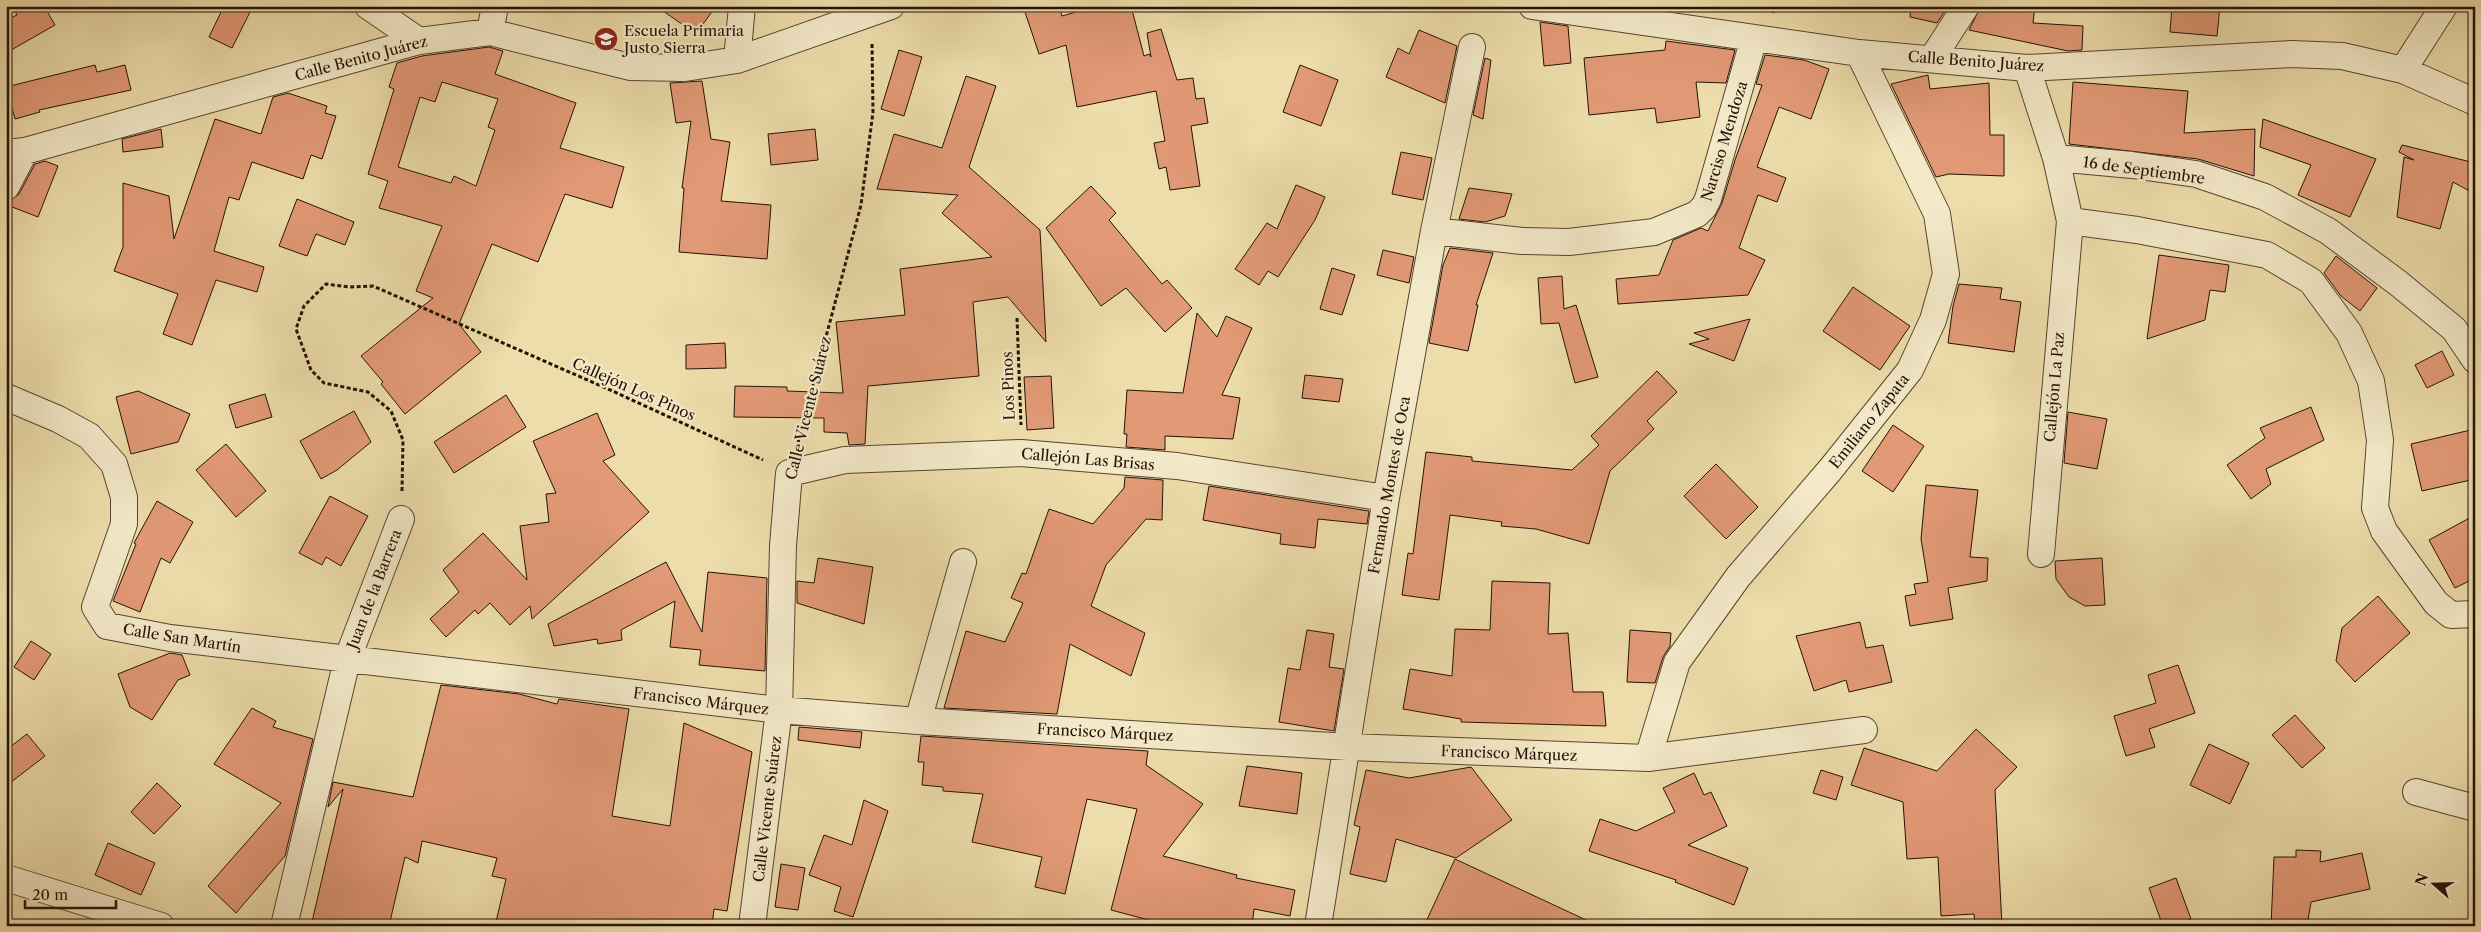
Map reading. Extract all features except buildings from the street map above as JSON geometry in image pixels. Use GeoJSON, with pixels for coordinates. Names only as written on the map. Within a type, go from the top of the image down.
{"type":"FeatureCollection","features":[{"type":"Feature","properties":{"kind":"street"},"geometry":{"type":"LineString","coordinates":[[368,6],[419,41]]}},
{"type":"Feature","properties":{"kind":"street"},"geometry":{"type":"LineString","coordinates":[[490,32],[495,6]]}},
{"type":"Feature","properties":{"kind":"street"},"geometry":{"type":"LineString","coordinates":[[737,60],[742,6]]}},
{"type":"Feature","properties":{"kind":"street","name":"Calle Benito Juárez"},"geometry":{"type":"LineString","coordinates":[[1532,6],[1859,53],[2028,68],[2291,54],[2342,56],[2403,70],[2475,102]]}},
{"type":"Feature","properties":{"kind":"street"},"geometry":{"type":"LineString","coordinates":[[1932,59],[1966,6]]}},
{"type":"Feature","properties":{"kind":"street"},"geometry":{"type":"LineString","coordinates":[[2403,70],[2444,6]]}},
{"type":"Feature","properties":{"kind":"street","name":"Calle Benito Juárez"},"geometry":{"type":"LineString","coordinates":[[16,152],[419,41],[490,32],[630,67],[685,68],[737,60],[881,10]]}},
{"type":"Feature","properties":{"kind":"street","name":"Narciso Mendoza"},"geometry":{"type":"LineString","coordinates":[[1434,231],[1522,242],[1569,242],[1654,232],[1697,214],[1704,208],[1708,199],[1754,38]]}},
{"type":"Feature","properties":{"kind":"street","name":"Fernando Montes de Oca"},"geometry":{"type":"LineString","coordinates":[[1318,926],[1348,747],[1386,498],[1434,231],[1472,47]]}},
{"type":"Feature","properties":{"kind":"street","name":"Emiliano Zapata"},"geometry":{"type":"LineString","coordinates":[[1648,758],[1677,662],[1738,576],[1830,470],[1910,370],[1933,320],[1946,274],[1937,214],[1859,53]]}},
{"type":"Feature","properties":{"kind":"street"},"geometry":{"type":"LineString","coordinates":[[2028,68],[2056,158],[2070,221],[2137,230],[2267,255],[2311,281],[2349,333],[2371,381],[2380,440],[2375,508],[2384,531],[2436,603],[2451,614],[2475,614]]}},
{"type":"Feature","properties":{"kind":"street"},"geometry":{"type":"LineString","coordinates":[[6,187],[16,152]]}},
{"type":"Feature","properties":{"kind":"street","name":"16 de Septiembre"},"geometry":{"type":"LineString","coordinates":[[2056,158],[2196,174],[2265,197],[2328,231],[2398,283],[2454,329],[2475,360]]}},
{"type":"Feature","properties":{"kind":"street","name":"Callejón La Paz"},"geometry":{"type":"LineString","coordinates":[[2041,554],[2070,221]]}},
{"type":"Feature","properties":{"kind":"street","name":"Calle San Martín"},"geometry":{"type":"LineString","coordinates":[[6,397],[58,419],[89,436],[114,464],[124,497],[124,524],[95,607],[108,626],[170,638],[347,660]]}},
{"type":"Feature","properties":{"kind":"street","name":"Callejón Las Brisas"},"geometry":{"type":"LineString","coordinates":[[790,473],[845,460],[1022,453],[1178,466],[1386,498]]}},
{"type":"Feature","properties":{"kind":"street","name":"Calle Vicente Suárez"},"geometry":{"type":"LineString","coordinates":[[752,926],[779,710],[783,546],[790,473]]}},
{"type":"Feature","properties":{"kind":"street","name":"Juan de la Barrera"},"geometry":{"type":"LineString","coordinates":[[284,926],[347,660],[401,519]]}},
{"type":"Feature","properties":{"kind":"street"},"geometry":{"type":"LineString","coordinates":[[918,721],[963,562]]}},
{"type":"Feature","properties":{"kind":"street","name":"Francisco Márquez"},"geometry":{"type":"LineString","coordinates":[[347,660],[779,710],[918,721],[1348,747],[1648,758],[1864,730]]}},
{"type":"Feature","properties":{"kind":"street"},"geometry":{"type":"LineString","coordinates":[[2416,792],[2475,808]]}},
{"type":"Feature","properties":{"kind":"street"},"geometry":{"type":"LineString","coordinates":[[6,878],[161,926]]}},
{"type":"Feature","properties":{"kind":"path","name":"Calle Vicente Suárez"},"geometry":{"type":"LineString","coordinates":[[790,473],[861,205],[873,112],[881,10]]}},
{"type":"Feature","properties":{"kind":"path","name":"Juan de la Barrera"},"geometry":{"type":"LineString","coordinates":[[401,519],[403,440],[391,411],[368,392],[324,383],[311,370],[296,329],[304,306],[326,284],[349,287],[373,286],[468,330]]}},
{"type":"Feature","properties":{"kind":"path","name":"Los Pinos"},"geometry":{"type":"LineString","coordinates":[[1017,318],[1022,453]]}},
{"type":"Feature","properties":{"kind":"path","name":"Callejón Los Pinos"},"geometry":{"type":"LineString","coordinates":[[468,330],[617,393],[790,473]]}},
{"type":"Feature","properties":{"kind":"place","name":"Escuela Primaria Justo Sierra"},"geometry":{"type":"Point","coordinates":[606,39]}}]}
